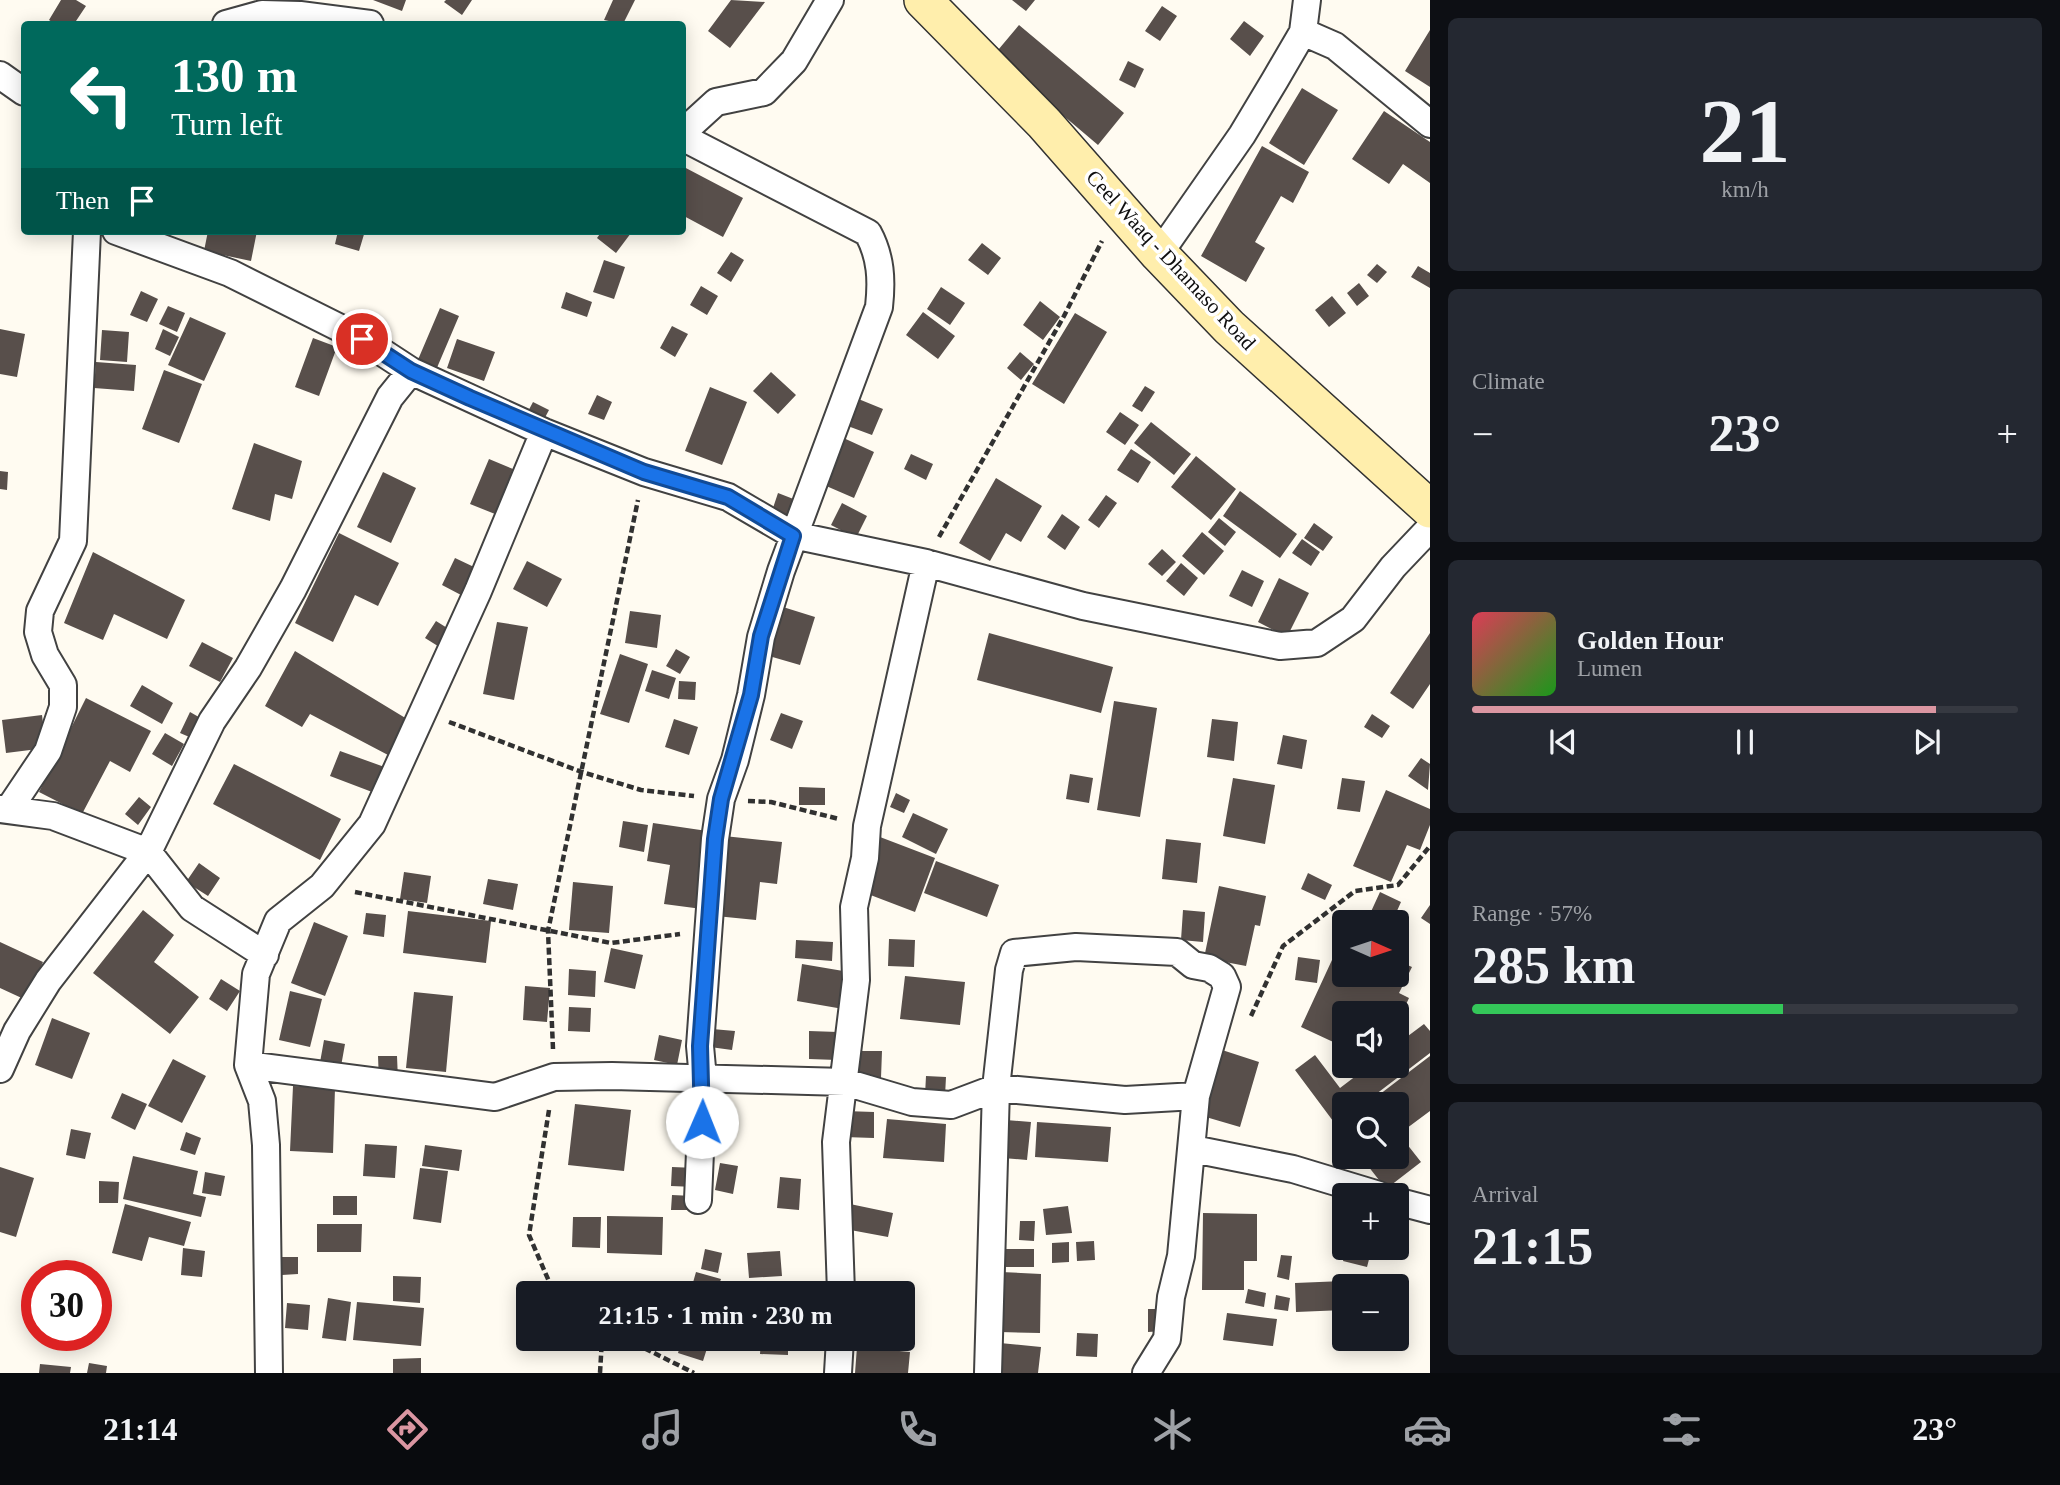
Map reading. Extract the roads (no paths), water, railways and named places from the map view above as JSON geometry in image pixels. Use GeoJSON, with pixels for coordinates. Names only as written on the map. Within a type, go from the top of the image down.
{"type":"FeatureCollection","features":[{"type":"Feature","properties":{"kind":"main road","name":"Ceel Waaq - Dhamaso Road"},"geometry":{"type":"LineString","coordinates":[[923,0],[1120,205],[1159,254],[1229,327],[1430,509]]}},
{"type":"Feature","properties":{"kind":"street"},"geometry":{"type":"LineString","coordinates":[[686,131],[716,102],[764,92],[794,61],[830,0]]}},
{"type":"Feature","properties":{"kind":"street"},"geometry":{"type":"LineString","coordinates":[[1159,254],[1242,135],[1303,32],[1307,0]]}},
{"type":"Feature","properties":{"kind":"street"},"geometry":{"type":"LineString","coordinates":[[237,21],[262,14],[275,14],[342,21]]}},
{"type":"Feature","properties":{"kind":"street"},"geometry":{"type":"LineString","coordinates":[[1303,32],[1335,46],[1430,124]]}},
{"type":"Feature","properties":{"kind":"street"},"geometry":{"type":"LineString","coordinates":[[0,75],[21,90]]}},
{"type":"Feature","properties":{"kind":"street"},"geometry":{"type":"LineString","coordinates":[[686,137],[868,233],[878,251],[881,284],[879,307],[793,536],[761,636],[751,695],[721,799],[715,839],[700,1046],[703,1079],[698,1200]]}},
{"type":"Feature","properties":{"kind":"street"},"geometry":{"type":"LineString","coordinates":[[87,235],[73,541],[40,611],[38,632],[45,655],[63,685],[62,707],[48,751],[4,809],[53,816],[148,852],[192,908],[265,956]]}},
{"type":"Feature","properties":{"kind":"street"},"geometry":{"type":"LineString","coordinates":[[127,235],[230,273],[362,339],[411,371],[544,432],[644,472],[728,497],[793,536],[926,563],[1083,606],[1280,646],[1317,643],[1353,619],[1430,528]]}},
{"type":"Feature","properties":{"kind":"street"},"geometry":{"type":"LineString","coordinates":[[0,1069],[17,1031],[48,981],[148,852],[172,798],[212,721],[248,668],[293,589],[390,397],[411,371]]}},
{"type":"Feature","properties":{"kind":"street"},"geometry":{"type":"LineString","coordinates":[[269,1373],[266,1145],[262,1101],[248,1065],[256,974],[278,921],[322,886],[372,824],[478,591],[544,432]]}},
{"type":"Feature","properties":{"kind":"street"},"geometry":{"type":"LineString","coordinates":[[841,1281],[836,1142],[856,980],[854,907],[865,858],[867,825],[926,563]]}},
{"type":"Feature","properties":{"kind":"street"},"geometry":{"type":"LineString","coordinates":[[988,1373],[996,1088],[1004,991],[1014,953],[1076,947],[1177,952],[1193,965],[1209,968],[1222,976],[1227,987],[1223,1007],[1203,1062],[1196,1096],[1193,1149],[1167,1339],[1146,1373]]}},
{"type":"Feature","properties":{"kind":"street"},"geometry":{"type":"LineString","coordinates":[[248,1065],[495,1097],[554,1077],[845,1082],[912,1102],[951,1105],[996,1088],[1125,1100],[1196,1096]]}},
{"type":"Feature","properties":{"kind":"street"},"geometry":{"type":"LineString","coordinates":[[1193,1149],[1293,1169],[1339,1183]]}},
{"type":"Feature","properties":{"kind":"street"},"geometry":{"type":"LineString","coordinates":[[1409,1204],[1430,1210]]}},
{"type":"Feature","properties":{"kind":"street"},"geometry":{"type":"LineString","coordinates":[[838,1373],[839,1351]]}}]}
